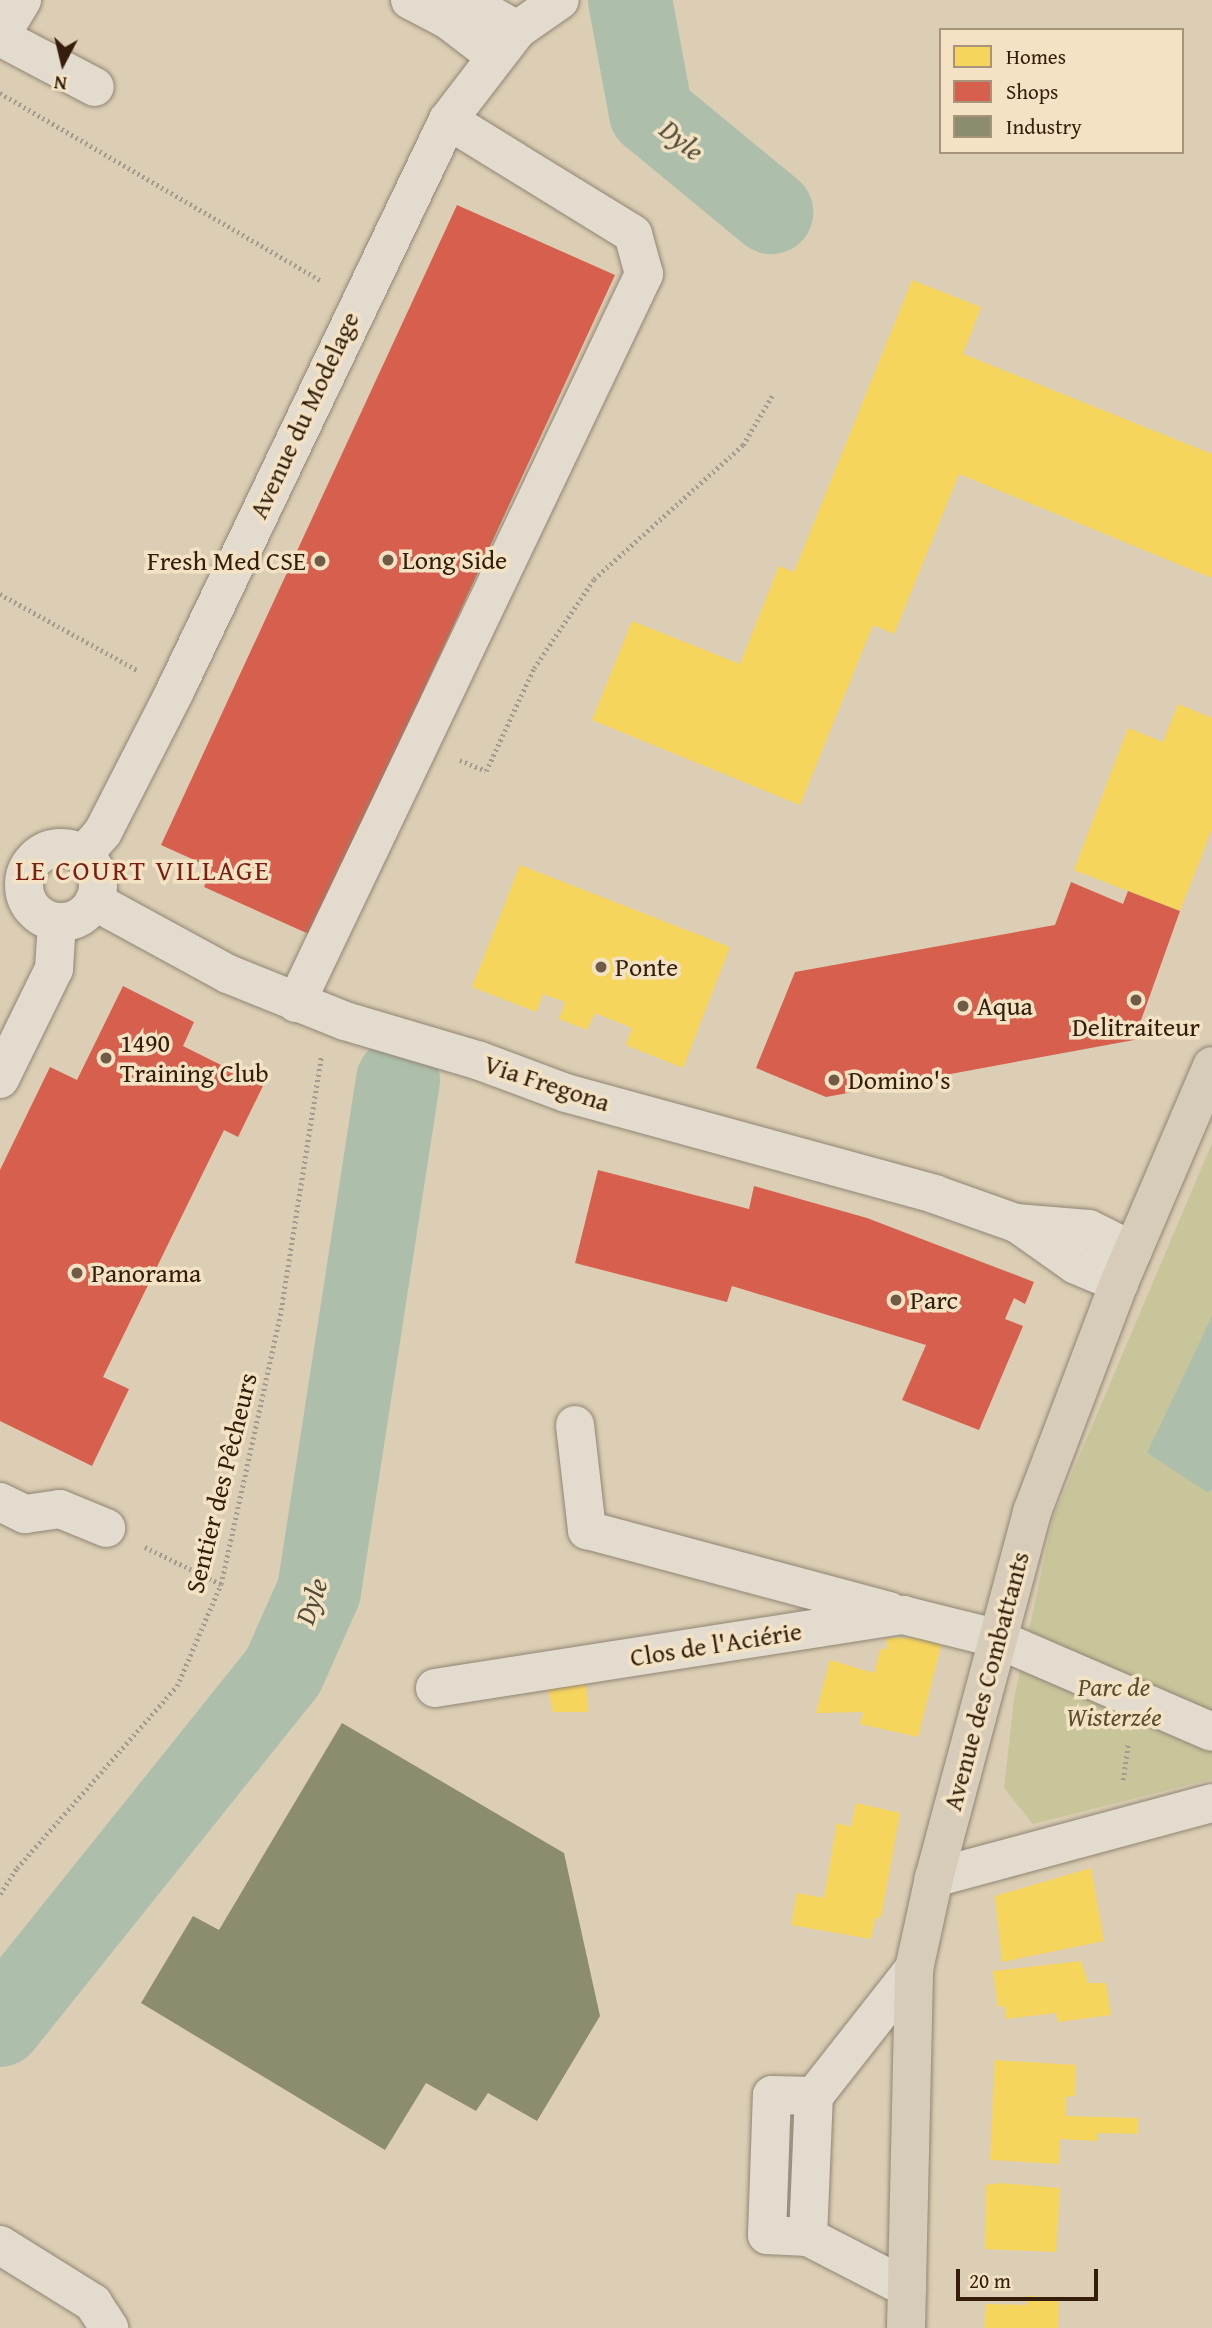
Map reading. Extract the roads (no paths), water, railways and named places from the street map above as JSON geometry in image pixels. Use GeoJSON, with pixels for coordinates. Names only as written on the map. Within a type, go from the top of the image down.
{"type":"FeatureCollection","features":[{"type":"Feature","properties":{"kind":"main road","name":"Avenue des Combattants"},"geometry":{"type":"LineString","coordinates":[[906,2328],[914,1969],[934,1878],[995,1637],[1032,1512],[1126,1267],[1212,1066]]}},
{"type":"Feature","properties":{"kind":"street"},"geometry":{"type":"LineString","coordinates":[[22,0],[1,36],[95,87]]}},
{"type":"Feature","properties":{"kind":"street"},"geometry":{"type":"LineString","coordinates":[[410,0],[448,20],[506,43]]}},
{"type":"Feature","properties":{"kind":"street"},"geometry":{"type":"LineString","coordinates":[[464,0],[506,43]]}},
{"type":"Feature","properties":{"kind":"street","name":"Avenue du Modelage"},"geometry":{"type":"LineString","coordinates":[[83,855],[103,832],[175,691],[358,302],[448,120],[506,43],[560,0]]}},
{"type":"Feature","properties":{"kind":"street"},"geometry":{"type":"LineString","coordinates":[[323,1013],[420,744],[644,274],[633,234],[448,120]]}},
{"type":"Feature","properties":{"kind":"street"},"geometry":{"type":"LineString","coordinates":[[60,848],[83,855],[98,881],[94,901],[79,917],[57,922],[35,911],[13,874],[30,865],[48,850],[60,848]]}},
{"type":"Feature","properties":{"kind":"street","name":"Via Fregona"},"geometry":{"type":"LineString","coordinates":[[94,901],[229,974],[323,1013],[480,1061],[566,1093],[934,1194],[1016,1223],[1076,1265],[1126,1267]]}},
{"type":"Feature","properties":{"kind":"street"},"geometry":{"type":"LineString","coordinates":[[0,1079],[54,969],[57,922]]}},
{"type":"Feature","properties":{"kind":"street"},"geometry":{"type":"LineString","coordinates":[[575,1425],[587,1530],[904,1615]]}},
{"type":"Feature","properties":{"kind":"street"},"geometry":{"type":"LineString","coordinates":[[0,1502],[25,1514],[60,1509],[106,1528]]}},
{"type":"Feature","properties":{"kind":"street","name":"Clos de l'Aciérie"},"geometry":{"type":"LineString","coordinates":[[435,1688],[904,1615],[995,1637],[1134,1701],[1212,1732]]}},
{"type":"Feature","properties":{"kind":"street"},"geometry":{"type":"LineString","coordinates":[[934,1878],[1212,1803]]}},
{"type":"Feature","properties":{"kind":"street"},"geometry":{"type":"LineString","coordinates":[[907,2288],[808,2236],[814,2096],[914,1969]]}},
{"type":"Feature","properties":{"kind":"street"},"geometry":{"type":"LineString","coordinates":[[0,2245],[93,2303],[108,2328]]}},
{"type":"Feature","properties":{"kind":"waterway","name":"Dyle"},"geometry":{"type":"LineString","coordinates":[[630,0],[651,113],[771,212]]}},
{"type":"Feature","properties":{"kind":"waterway","name":"Dyle"},"geometry":{"type":"LineString","coordinates":[[0,2025],[283,1672],[319,1591],[398,1080]]}},
{"type":"Feature","properties":{"kind":"place","name":"Long Side"},"geometry":{"type":"Point","coordinates":[388,560]}},
{"type":"Feature","properties":{"kind":"place","name":"Fresh Med CSE"},"geometry":{"type":"Point","coordinates":[320,561]}},
{"type":"Feature","properties":{"kind":"place","name":"Ponte"},"geometry":{"type":"Point","coordinates":[601,967]}},
{"type":"Feature","properties":{"kind":"place","name":"Delitraiteur"},"geometry":{"type":"Point","coordinates":[1136,1000]}},
{"type":"Feature","properties":{"kind":"place","name":"Aqua"},"geometry":{"type":"Point","coordinates":[963,1006]}},
{"type":"Feature","properties":{"kind":"place","name":"1490 Training Club"},"geometry":{"type":"Point","coordinates":[106,1058]}},
{"type":"Feature","properties":{"kind":"place","name":"Domino's"},"geometry":{"type":"Point","coordinates":[834,1080]}},
{"type":"Feature","properties":{"kind":"place","name":"Panorama"},"geometry":{"type":"Point","coordinates":[77,1273]}},
{"type":"Feature","properties":{"kind":"place","name":"Parc"},"geometry":{"type":"Point","coordinates":[896,1300]}},
{"type":"Feature","properties":{"kind":"district","name":"LE COURT VILLAGE"},"geometry":{"type":"Point","coordinates":[143,870]}},
{"type":"Feature","properties":{"kind":"park label","name":"Parc de Wisterzée"},"geometry":{"type":"Point","coordinates":[1114,1702]}}]}
